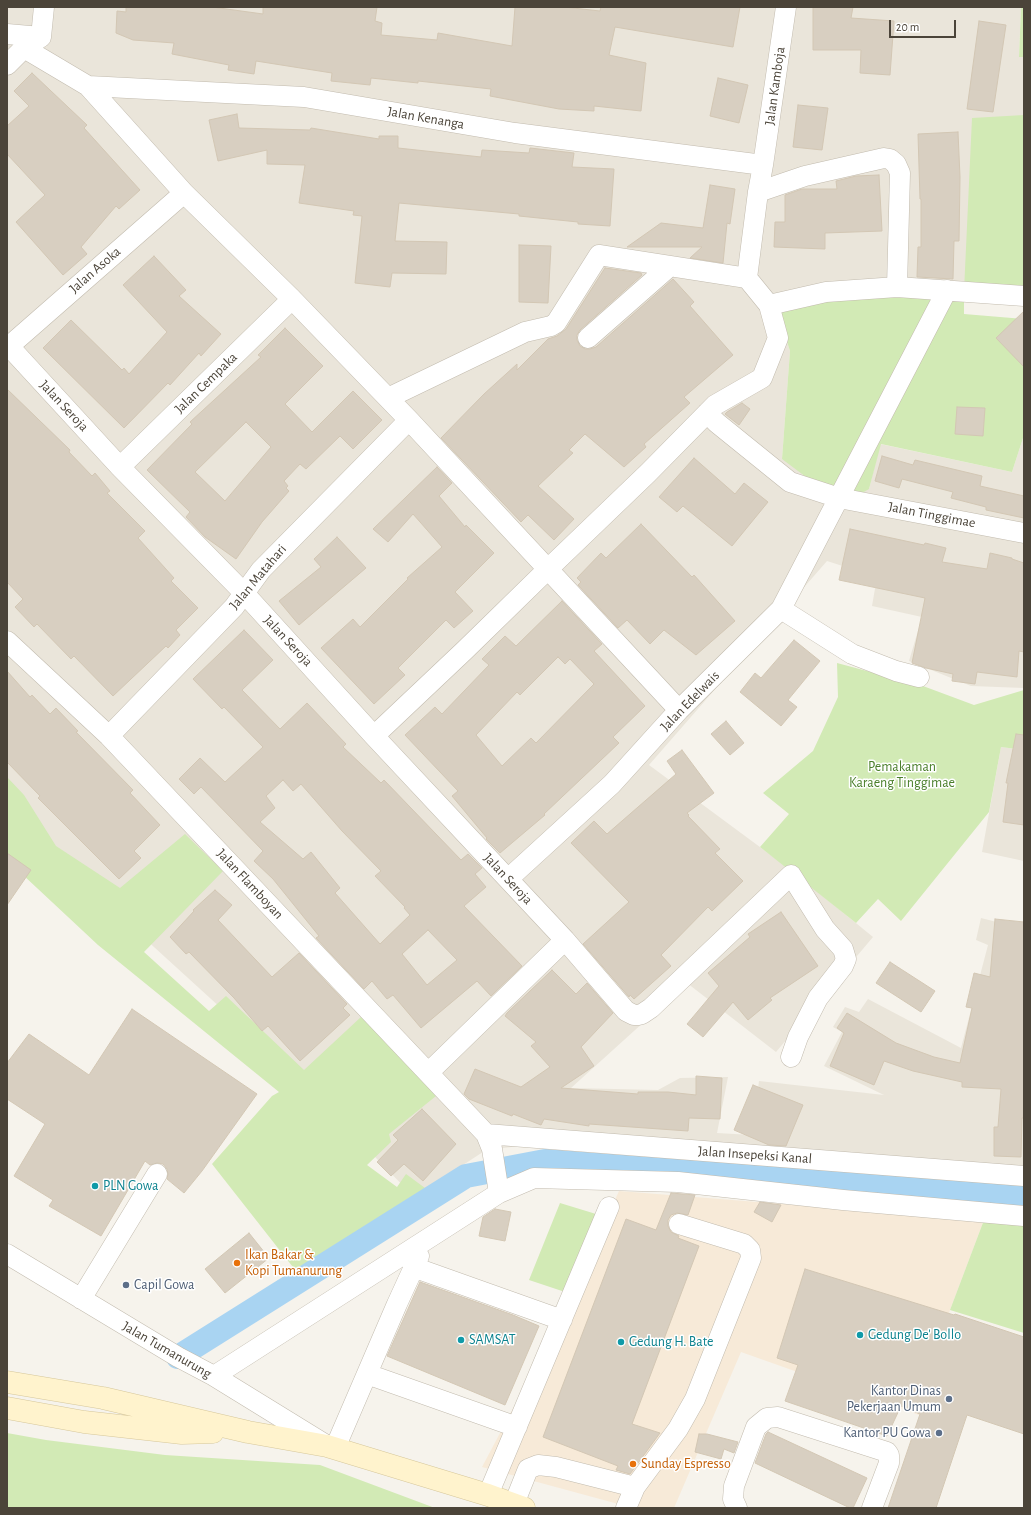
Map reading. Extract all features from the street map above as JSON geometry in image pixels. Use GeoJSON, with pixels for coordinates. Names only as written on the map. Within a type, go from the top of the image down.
{"type":"FeatureCollection","features":[{"type":"Feature","properties":{"kind":"street"},"geometry":{"type":"LineString","coordinates":[[41,37],[44,7]]}},
{"type":"Feature","properties":{"kind":"street","name":"Jalan Kamboja"},"geometry":{"type":"LineString","coordinates":[[748,278],[758,192],[786,7]]}},
{"type":"Feature","properties":{"kind":"street"},"geometry":{"type":"LineString","coordinates":[[7,34],[41,37]]}},
{"type":"Feature","properties":{"kind":"street"},"geometry":{"type":"LineString","coordinates":[[7,65],[24,48],[41,37]]}},
{"type":"Feature","properties":{"kind":"street"},"geometry":{"type":"LineString","coordinates":[[24,48],[88,86],[184,193],[292,299],[388,398],[679,710]]}},
{"type":"Feature","properties":{"kind":"street","name":"Jalan Kenanga"},"geometry":{"type":"LineString","coordinates":[[88,86],[304,97],[515,133],[763,165]]}},
{"type":"Feature","properties":{"kind":"street"},"geometry":{"type":"LineString","coordinates":[[758,192],[805,176],[884,158],[890,159],[896,164],[900,173],[897,287]]}},
{"type":"Feature","properties":{"kind":"street","name":"Jalan Asoka"},"geometry":{"type":"LineString","coordinates":[[8,346],[184,193]]}},
{"type":"Feature","properties":{"kind":"street"},"geometry":{"type":"LineString","coordinates":[[374,736],[648,473],[715,405],[762,378],[778,338],[769,305],[748,278],[599,255],[556,323],[551,326],[525,332],[388,398]]}},
{"type":"Feature","properties":{"kind":"street"},"geometry":{"type":"LineString","coordinates":[[588,338],[670,266]]}},
{"type":"Feature","properties":{"kind":"street"},"geometry":{"type":"LineString","coordinates":[[769,305],[826,292],[897,287],[1024,296]]}},
{"type":"Feature","properties":{"kind":"street","name":"Jalan Edelwais"},"geometry":{"type":"LineString","coordinates":[[508,880],[612,784],[679,710],[781,609],[948,290]]}},
{"type":"Feature","properties":{"kind":"street","name":"Jalan Cempaka"},"geometry":{"type":"LineString","coordinates":[[120,467],[292,299]]}},
{"type":"Feature","properties":{"kind":"street","name":"Jalan Seroja"},"geometry":{"type":"LineString","coordinates":[[8,346],[120,467],[244,593],[374,736],[565,940],[626,1011],[634,1015],[642,1014],[657,1003],[791,875],[825,928],[843,949],[846,959],[843,966],[818,998],[798,1037],[791,1057]]}},
{"type":"Feature","properties":{"kind":"street","name":"Jalan Tinggimae"},"geometry":{"type":"LineString","coordinates":[[707,413],[717,423],[790,482],[839,498],[1024,533]]}},
{"type":"Feature","properties":{"kind":"street","name":"Jalan Matahari"},"geometry":{"type":"LineString","coordinates":[[109,736],[234,607],[261,570],[409,420]]}},
{"type":"Feature","properties":{"kind":"street"},"geometry":{"type":"LineString","coordinates":[[781,609],[852,654],[896,672],[919,677]]}},
{"type":"Feature","properties":{"kind":"street","name":"Jalan Flamboyan"},"geometry":{"type":"LineString","coordinates":[[7,641],[109,736],[428,1073],[489,1142]]}},
{"type":"Feature","properties":{"kind":"street"},"geometry":{"type":"LineString","coordinates":[[428,1073],[565,940]]}},
{"type":"Feature","properties":{"kind":"street"},"geometry":{"type":"LineString","coordinates":[[489,1142],[498,1187]]}},
{"type":"Feature","properties":{"kind":"street","name":"Jalan Insepeksi Kanal"},"geometry":{"type":"LineString","coordinates":[[489,1142],[1024,1176]]}},
{"type":"Feature","properties":{"kind":"street"},"geometry":{"type":"LineString","coordinates":[[81,1299],[157,1174]]}},
{"type":"Feature","properties":{"kind":"street"},"geometry":{"type":"LineString","coordinates":[[214,1376],[498,1187],[534,1178],[678,1182],[843,1200],[1024,1216]]}},
{"type":"Feature","properties":{"kind":"street"},"geometry":{"type":"LineString","coordinates":[[488,1495],[609,1207]]}},
{"type":"Feature","properties":{"kind":"street"},"geometry":{"type":"LineString","coordinates":[[626,1508],[635,1487],[678,1429],[695,1399],[751,1258],[750,1250],[744,1244],[679,1224]]}},
{"type":"Feature","properties":{"kind":"street","name":"Jalan Tumanurung"},"geometry":{"type":"LineString","coordinates":[[7,1254],[331,1447]]}},
{"type":"Feature","properties":{"kind":"street"},"geometry":{"type":"LineString","coordinates":[[331,1447],[367,1374],[416,1262],[562,1320]]}},
{"type":"Feature","properties":{"kind":"street"},"geometry":{"type":"LineString","coordinates":[[367,1374],[517,1427]]}},
{"type":"Feature","properties":{"kind":"street","name":"Jalan Tumanurung"},"geometry":{"type":"LineString","coordinates":[[7,1382],[103,1398],[248,1432],[331,1447],[488,1495],[519,1506]]}},
{"type":"Feature","properties":{"kind":"street","name":"Jalan Tumanurung"},"geometry":{"type":"LineString","coordinates":[[7,1408],[84,1422],[182,1433],[248,1432]]}},
{"type":"Feature","properties":{"kind":"street"},"geometry":{"type":"LineString","coordinates":[[737,1508],[733,1499],[734,1486],[756,1427],[767,1418],[778,1417],[887,1452],[889,1455],[889,1463],[872,1508]]}},
{"type":"Feature","properties":{"kind":"street"},"geometry":{"type":"LineString","coordinates":[[519,1506],[528,1469],[538,1464],[635,1487]]}},
{"type":"Feature","properties":{"kind":"shaded area"},"geometry":{"type":"Polygon","coordinates":[[[7,7],[1021,7],[1019,56],[1024,57],[1024,116],[964,291],[773,298],[790,351],[782,459],[869,489],[880,444],[1012,472],[1024,435],[1024,688],[971,686],[909,661],[922,617],[872,606],[877,577],[827,561],[649,765],[791,870],[873,937],[776,1052],[687,983],[571,1088],[658,1090],[680,1078],[728,1077],[717,1133],[752,1135],[759,1081],[884,1095],[824,1066],[842,1032],[833,1027],[845,1007],[859,1012],[868,999],[961,1048],[988,945],[976,940],[981,918],[1024,929],[1024,1181],[554,1142],[486,1150],[414,1197],[301,1081],[7,813],[7,7]]]}},
{"type":"Feature","properties":{"kind":"shaded area"},"geometry":{"type":"Polygon","coordinates":[[[1001,747],[1024,750],[1024,861],[982,852],[1001,747]]]}},
{"type":"Feature","properties":{"kind":"shaded area"},"geometry":{"type":"Polygon","coordinates":[[[619,1191],[984,1220],[950,1310],[919,1415],[741,1352],[674,1508],[633,1508],[482,1467],[570,1301],[619,1191]]]}},
{"type":"Feature","properties":{"kind":"green space"},"geometry":{"type":"Polygon","coordinates":[[[1021,7],[1024,7],[1024,57],[1019,57],[1021,7]]]}},
{"type":"Feature","properties":{"kind":"green space"},"geometry":{"type":"Polygon","coordinates":[[[1024,115],[1024,295],[964,291],[972,118],[1024,115]]]}},
{"type":"Feature","properties":{"kind":"green space"},"geometry":{"type":"Polygon","coordinates":[[[964,291],[964,314],[1024,319],[1024,435],[1012,472],[881,444],[869,489],[862,493],[826,492],[782,459],[790,351],[773,298],[964,291]]]}},
{"type":"Feature","properties":{"kind":"green space","name":"Pemakaman Karaeng Tinggimae"},"geometry":{"type":"Polygon","coordinates":[[[837,663],[923,686],[974,705],[1024,690],[1024,750],[1001,747],[989,812],[901,921],[878,899],[856,923],[760,847],[789,814],[763,793],[813,751],[838,697],[837,663]]]}},
{"type":"Feature","properties":{"kind":"green space"},"geometry":{"type":"Polygon","coordinates":[[[7,777],[24,795],[56,846],[120,888],[185,834],[223,871],[144,952],[209,1011],[226,996],[304,1070],[361,1017],[426,1082],[436,1096],[389,1134],[391,1142],[367,1165],[397,1187],[406,1174],[425,1188],[296,1271],[212,1164],[272,1096],[279,1092],[98,945],[7,860],[7,777]]]}},
{"type":"Feature","properties":{"kind":"green space"},"geometry":{"type":"Polygon","coordinates":[[[560,1203],[596,1214],[565,1292],[529,1280],[560,1203]]]}},
{"type":"Feature","properties":{"kind":"green space"},"geometry":{"type":"Polygon","coordinates":[[[984,1220],[1024,1224],[1024,1333],[950,1310],[984,1220]]]}},
{"type":"Feature","properties":{"kind":"green space"},"geometry":{"type":"Polygon","coordinates":[[[7,1433],[46,1440],[165,1455],[320,1465],[435,1508],[7,1508],[7,1433]]]}},
{"type":"Feature","properties":{"kind":"building"},"geometry":{"type":"Polygon","coordinates":[[[126,7],[212,7],[263,14],[263,7],[377,7],[375,21],[382,23],[381,35],[437,40],[438,33],[512,46],[515,7],[564,7],[600,11],[601,7],[740,7],[733,47],[615,27],[609,55],[646,63],[641,111],[594,106],[594,111],[559,109],[490,96],[491,89],[418,81],[418,83],[371,78],[370,85],[331,81],[332,73],[256,61],[254,74],[228,70],[229,65],[172,54],[174,43],[133,40],[116,33],[117,11],[126,12],[126,7]]]}},
{"type":"Feature","properties":{"kind":"building"},"geometry":{"type":"Polygon","coordinates":[[[813,7],[853,7],[851,18],[894,21],[890,75],[860,73],[861,50],[813,50],[813,7]]]}},
{"type":"Feature","properties":{"kind":"building"},"geometry":{"type":"Polygon","coordinates":[[[979,21],[1006,25],[993,112],[967,109],[979,21]]]}},
{"type":"Feature","properties":{"kind":"building"},"geometry":{"type":"Polygon","coordinates":[[[32,73],[87,125],[84,128],[140,190],[119,209],[116,206],[81,247],[87,254],[63,275],[16,222],[45,195],[7,154],[7,126],[29,106],[14,91],[32,73]]]}},
{"type":"Feature","properties":{"kind":"building"},"geometry":{"type":"Polygon","coordinates":[[[718,78],[748,85],[739,123],[710,116],[718,78]]]}},
{"type":"Feature","properties":{"kind":"building"},"geometry":{"type":"Polygon","coordinates":[[[798,105],[828,108],[822,150],[793,147],[798,105]]]}},
{"type":"Feature","properties":{"kind":"building"},"geometry":{"type":"Polygon","coordinates":[[[237,114],[239,128],[310,130],[311,128],[379,139],[379,136],[398,136],[398,148],[481,157],[482,150],[529,153],[530,148],[574,153],[572,167],[614,169],[610,226],[578,224],[578,222],[519,216],[519,214],[399,203],[395,241],[447,242],[446,274],[392,273],[390,287],[355,283],[362,216],[353,215],[354,211],[299,203],[305,165],[267,164],[267,150],[218,161],[209,120],[237,114]]]}},
{"type":"Feature","properties":{"kind":"building"},"geometry":{"type":"Polygon","coordinates":[[[958,132],[960,177],[959,241],[954,241],[953,279],[917,277],[918,247],[921,247],[921,199],[918,134],[958,132]]]}},
{"type":"Feature","properties":{"kind":"building"},"geometry":{"type":"Polygon","coordinates":[[[879,175],[882,231],[825,233],[825,249],[774,247],[775,222],[785,222],[785,195],[802,189],[837,189],[836,181],[856,176],[879,175]]]}},
{"type":"Feature","properties":{"kind":"building"},"geometry":{"type":"Polygon","coordinates":[[[710,185],[735,189],[730,224],[727,223],[723,263],[690,258],[702,247],[627,247],[661,223],[703,228],[710,185]]]}},
{"type":"Feature","properties":{"kind":"building"},"geometry":{"type":"Polygon","coordinates":[[[519,245],[551,246],[548,303],[519,302],[519,245]]]}},
{"type":"Feature","properties":{"kind":"building"},"geometry":{"type":"Polygon","coordinates":[[[154,256],[186,290],[179,296],[221,334],[201,356],[199,353],[170,385],[168,383],[124,428],[43,348],[71,320],[122,370],[124,368],[129,374],[167,332],[123,285],[154,256]]]}},
{"type":"Feature","properties":{"kind":"building"},"geometry":{"type":"Polygon","coordinates":[[[605,268],[641,273],[642,275],[580,330],[577,335],[577,340],[580,346],[585,349],[596,347],[673,279],[694,302],[690,306],[733,355],[684,397],[690,403],[644,444],[646,447],[624,467],[585,434],[569,450],[573,453],[538,486],[574,519],[554,540],[528,515],[521,522],[441,438],[484,394],[517,364],[517,370],[548,339],[557,336],[566,329],[605,268]]]}},
{"type":"Feature","properties":{"kind":"building"},"geometry":{"type":"Polygon","coordinates":[[[1024,311],[1024,367],[996,338],[1024,311]]]}},
{"type":"Feature","properties":{"kind":"building"},"geometry":{"type":"Polygon","coordinates":[[[285,328],[323,366],[285,404],[312,432],[353,391],[382,420],[353,449],[340,436],[306,469],[300,464],[284,481],[288,486],[286,488],[289,491],[262,522],[236,559],[205,537],[186,517],[190,512],[147,470],[192,424],[190,422],[261,357],[258,355],[285,328]],[[246,422],[195,472],[225,501],[271,447],[246,422]]]}},
{"type":"Feature","properties":{"kind":"building"},"geometry":{"type":"Polygon","coordinates":[[[7,389],[70,450],[69,452],[92,476],[95,473],[110,491],[107,493],[145,531],[138,538],[174,578],[171,581],[198,608],[176,630],[180,635],[168,648],[166,646],[113,696],[74,656],[71,659],[37,624],[34,627],[15,607],[23,599],[7,582],[7,389]]]}},
{"type":"Feature","properties":{"kind":"building"},"geometry":{"type":"Polygon","coordinates":[[[742,403],[750,409],[739,425],[725,414],[742,403]]]}},
{"type":"Feature","properties":{"kind":"building"},"geometry":{"type":"Polygon","coordinates":[[[957,407],[985,408],[983,436],[955,434],[957,407]]]}},
{"type":"Feature","properties":{"kind":"building"},"geometry":{"type":"Polygon","coordinates":[[[882,456],[913,465],[915,460],[982,476],[980,486],[1024,496],[1024,518],[986,510],[986,507],[951,498],[953,492],[902,479],[899,488],[875,481],[882,456]]]}},
{"type":"Feature","properties":{"kind":"building"},"geometry":{"type":"Polygon","coordinates":[[[694,458],[735,494],[744,483],[768,502],[732,546],[683,506],[677,512],[659,497],[694,458]]]}},
{"type":"Feature","properties":{"kind":"building"},"geometry":{"type":"Polygon","coordinates":[[[437,467],[452,483],[439,496],[465,527],[466,525],[494,553],[455,592],[473,611],[454,628],[446,620],[398,668],[405,675],[374,704],[321,648],[353,619],[360,627],[408,579],[407,578],[442,547],[413,514],[388,542],[373,529],[437,467]]]}},
{"type":"Feature","properties":{"kind":"building"},"geometry":{"type":"Polygon","coordinates":[[[641,524],[692,577],[694,575],[735,621],[696,655],[664,630],[650,644],[627,620],[618,628],[578,585],[581,582],[577,578],[601,553],[606,558],[641,524]]]}},
{"type":"Feature","properties":{"kind":"building"},"geometry":{"type":"Polygon","coordinates":[[[850,529],[924,545],[925,543],[946,548],[942,562],[987,569],[990,553],[1012,558],[1024,563],[1024,652],[1019,651],[1017,677],[977,672],[975,684],[952,681],[953,674],[926,668],[912,663],[925,598],[839,580],[850,529]]]}},
{"type":"Feature","properties":{"kind":"building"},"geometry":{"type":"Polygon","coordinates":[[[337,537],[366,568],[299,625],[279,601],[321,567],[314,559],[337,537]]]}},
{"type":"Feature","properties":{"kind":"building"},"geometry":{"type":"Polygon","coordinates":[[[562,601],[602,644],[594,651],[645,706],[613,737],[619,743],[544,814],[545,815],[500,853],[486,839],[487,838],[452,796],[458,791],[405,735],[435,707],[442,714],[489,665],[482,659],[505,636],[516,646],[562,601]],[[558,657],[520,695],[517,692],[476,735],[502,766],[531,738],[536,743],[594,684],[570,659],[565,664],[558,657]]]}},
{"type":"Feature","properties":{"kind":"building"},"geometry":{"type":"Polygon","coordinates":[[[244,630],[273,660],[242,690],[280,729],[307,703],[346,744],[343,747],[381,783],[384,780],[461,860],[468,854],[482,868],[475,874],[486,887],[464,906],[522,966],[491,996],[477,981],[421,1028],[393,995],[387,999],[372,981],[364,989],[316,938],[319,936],[273,879],[254,861],[263,851],[201,787],[194,794],[179,779],[200,758],[225,782],[263,747],[224,707],[222,709],[193,679],[244,630]],[[283,780],[266,796],[275,808],[260,822],[303,859],[311,852],[340,888],[335,893],[380,944],[410,915],[404,908],[405,907],[375,876],[381,871],[342,831],[301,784],[293,791],[283,780]],[[428,930],[402,954],[427,985],[457,960],[428,930]]]}},
{"type":"Feature","properties":{"kind":"building"},"geometry":{"type":"Polygon","coordinates":[[[794,640],[820,661],[788,700],[797,707],[781,726],[740,692],[755,673],[761,678],[794,640]]]}},
{"type":"Feature","properties":{"kind":"building"},"geometry":{"type":"Polygon","coordinates":[[[7,671],[30,697],[32,695],[50,714],[56,708],[78,731],[76,732],[133,790],[130,793],[160,825],[134,851],[141,858],[119,879],[38,798],[40,796],[7,762],[7,671]]]}},
{"type":"Feature","properties":{"kind":"building"},"geometry":{"type":"Polygon","coordinates":[[[726,721],[744,743],[730,755],[711,734],[726,721]]]}},
{"type":"Feature","properties":{"kind":"building"},"geometry":{"type":"Polygon","coordinates":[[[1016,734],[1024,735],[1024,825],[1003,822],[1008,783],[1006,783],[1016,734]]]}},
{"type":"Feature","properties":{"kind":"building"},"geometry":{"type":"Polygon","coordinates":[[[682,750],[714,793],[687,813],[689,815],[688,816],[720,849],[715,853],[743,881],[712,911],[708,907],[661,955],[671,966],[634,999],[630,995],[629,997],[583,944],[629,902],[571,843],[594,821],[607,834],[676,774],[667,761],[682,750]]]}},
{"type":"Feature","properties":{"kind":"building"},"geometry":{"type":"Polygon","coordinates":[[[7,853],[31,870],[7,905],[7,853]]]}},
{"type":"Feature","properties":{"kind":"building"},"geometry":{"type":"Polygon","coordinates":[[[215,890],[232,905],[218,920],[272,977],[299,953],[347,1004],[343,1008],[350,1015],[300,1061],[268,1026],[262,1031],[234,998],[189,952],[186,954],[170,937],[194,911],[193,910],[215,890]]]}},
{"type":"Feature","properties":{"kind":"building"},"geometry":{"type":"Polygon","coordinates":[[[781,912],[818,966],[770,998],[772,1000],[748,1020],[733,1002],[703,1037],[687,1024],[719,986],[708,973],[750,937],[748,934],[781,912]]]}},
{"type":"Feature","properties":{"kind":"building"},"geometry":{"type":"Polygon","coordinates":[[[995,919],[1024,922],[1024,1118],[1022,1118],[1021,1157],[994,1156],[994,1127],[998,1127],[1001,1089],[962,1087],[962,1082],[913,1071],[884,1061],[874,1085],[830,1066],[844,1033],[837,1028],[847,1013],[896,1043],[934,1057],[960,1063],[972,1008],[966,1007],[974,973],[990,977],[995,919]]]}},
{"type":"Feature","properties":{"kind":"building"},"geometry":{"type":"Polygon","coordinates":[[[890,962],[935,991],[921,1012],[876,983],[890,962]]]}},
{"type":"Feature","properties":{"kind":"building"},"geometry":{"type":"Polygon","coordinates":[[[552,970],[576,994],[587,983],[613,1013],[581,1047],[594,1066],[561,1088],[638,1094],[638,1092],[668,1092],[696,1095],[696,1076],[722,1078],[720,1119],[689,1118],[688,1131],[589,1124],[589,1126],[544,1119],[541,1125],[513,1114],[512,1116],[469,1099],[464,1094],[475,1069],[521,1087],[550,1067],[531,1046],[536,1042],[505,1016],[552,970]]]}},
{"type":"Feature","properties":{"kind":"building"},"geometry":{"type":"Polygon","coordinates":[[[132,1009],[257,1094],[202,1171],[184,1193],[167,1179],[167,1169],[163,1164],[157,1163],[150,1165],[145,1161],[101,1236],[49,1206],[53,1200],[14,1176],[45,1124],[7,1099],[7,1063],[29,1034],[89,1075],[132,1009]]]}},
{"type":"Feature","properties":{"kind":"building"},"geometry":{"type":"Polygon","coordinates":[[[753,1085],[803,1105],[786,1146],[769,1145],[734,1130],[753,1085]]]}},
{"type":"Feature","properties":{"kind":"building"},"geometry":{"type":"Polygon","coordinates":[[[422,1109],[456,1144],[423,1181],[404,1164],[391,1176],[377,1162],[398,1140],[393,1135],[422,1109]]]}},
{"type":"Feature","properties":{"kind":"building","name":"Gedung H. Bate"},"geometry":{"type":"Polygon","coordinates":[[[671,1193],[695,1195],[688,1215],[677,1213],[671,1215],[668,1220],[668,1226],[671,1232],[679,1236],[678,1238],[699,1246],[632,1424],[660,1433],[630,1474],[616,1470],[618,1466],[543,1437],[626,1219],[656,1230],[671,1193]]]}},
{"type":"Feature","properties":{"kind":"building"},"geometry":{"type":"Polygon","coordinates":[[[760,1202],[781,1205],[772,1222],[754,1212],[760,1202]]]}},
{"type":"Feature","properties":{"kind":"building"},"geometry":{"type":"Polygon","coordinates":[[[495,1209],[511,1212],[505,1241],[479,1236],[483,1217],[495,1209]]]}},
{"type":"Feature","properties":{"kind":"building","name":"Ikan Bakar & Kopi Tumanurung"},"geometry":{"type":"Polygon","coordinates":[[[249,1233],[269,1258],[225,1293],[205,1269],[249,1233]]]}},
{"type":"Feature","properties":{"kind":"building"},"geometry":{"type":"Polygon","coordinates":[[[805,1269],[954,1315],[955,1314],[1024,1337],[1024,1434],[967,1415],[936,1508],[888,1508],[920,1414],[901,1406],[887,1436],[785,1401],[798,1365],[777,1358],[805,1269]]]}},
{"type":"Feature","properties":{"kind":"building","name":"SAMSAT"},"geometry":{"type":"Polygon","coordinates":[[[420,1282],[513,1315],[539,1326],[505,1405],[387,1356],[420,1282]]]}},
{"type":"Feature","properties":{"kind":"building"},"geometry":{"type":"Polygon","coordinates":[[[768,1432],[867,1478],[853,1508],[850,1508],[755,1463],[768,1432]]]}},
{"type":"Feature","properties":{"kind":"building"},"geometry":{"type":"Polygon","coordinates":[[[699,1434],[707,1434],[738,1442],[734,1453],[724,1449],[721,1459],[695,1452],[699,1434]]]}},
{"type":"Feature","properties":{"kind":"waterway"},"geometry":{"type":"LineString","coordinates":[[178,1357],[466,1176],[545,1161],[1024,1197]]}},
{"type":"Feature","properties":{"kind":"place","name":"PLN Gowa"},"geometry":{"type":"Point","coordinates":[95,1186]}},
{"type":"Feature","properties":{"kind":"place","name":"Ikan Bakar & Kopi Tumanurung"},"geometry":{"type":"Point","coordinates":[237,1263]}},
{"type":"Feature","properties":{"kind":"place","name":"Capil Gowa"},"geometry":{"type":"Point","coordinates":[126,1285]}},
{"type":"Feature","properties":{"kind":"place","name":"Gedung De' Bollo"},"geometry":{"type":"Point","coordinates":[860,1335]}},
{"type":"Feature","properties":{"kind":"place","name":"SAMSAT"},"geometry":{"type":"Point","coordinates":[461,1340]}},
{"type":"Feature","properties":{"kind":"place","name":"Gedung H. Bate"},"geometry":{"type":"Point","coordinates":[621,1342]}},
{"type":"Feature","properties":{"kind":"place","name":"Kantor Dinas Pekerjaan Umum"},"geometry":{"type":"Point","coordinates":[949,1399]}},
{"type":"Feature","properties":{"kind":"place","name":"Kantor PU Gowa"},"geometry":{"type":"Point","coordinates":[939,1433]}},
{"type":"Feature","properties":{"kind":"place","name":"Sunday Espresso"},"geometry":{"type":"Point","coordinates":[633,1464]}}]}
